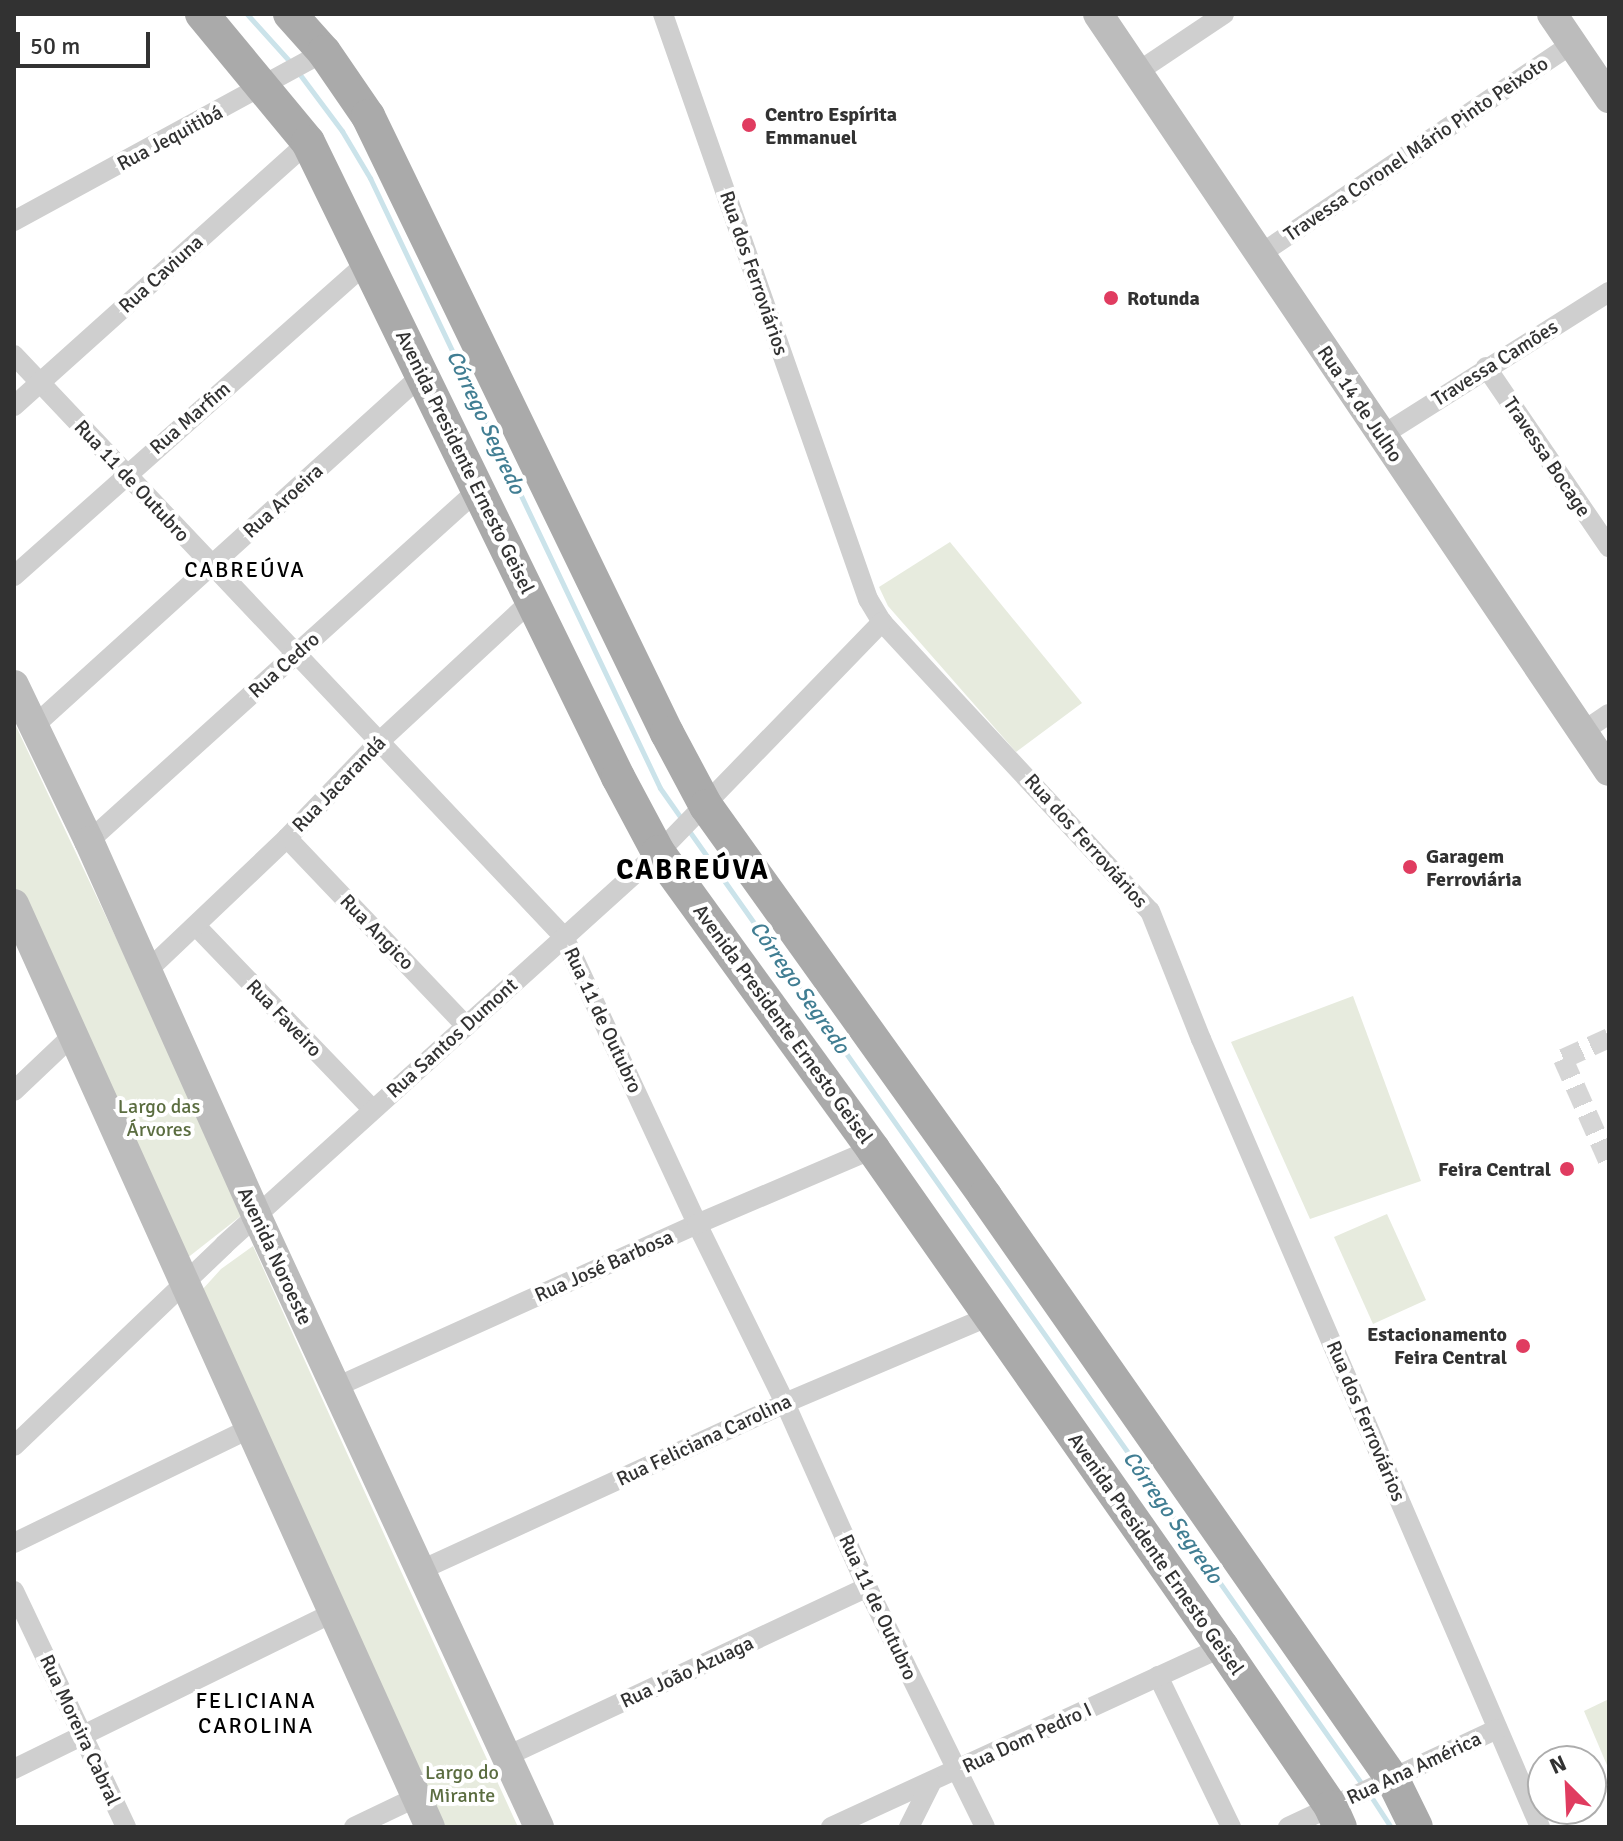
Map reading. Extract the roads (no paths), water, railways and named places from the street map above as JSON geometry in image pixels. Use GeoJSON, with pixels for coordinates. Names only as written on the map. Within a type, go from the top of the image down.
{"type":"FeatureCollection","features":[{"type":"Feature","properties":{"kind":"main road","name":"Avenida Presidente Ernesto Geisel"},"geometry":{"type":"LineString","coordinates":[[202,14],[265,86],[308,142],[480,488],[532,600],[660,851],[873,1149],[1336,1813]]}},
{"type":"Feature","properties":{"kind":"main road"},"geometry":{"type":"LineString","coordinates":[[290,14],[368,116],[704,808],[994,1209],[1392,1781],[1416,1827]]}},
{"type":"Feature","properties":{"kind":"main road"},"geometry":{"type":"LineString","coordinates":[[1552,14],[1609,98]]}},
{"type":"Feature","properties":{"kind":"main road","name":"Rua 14 de Julho"},"geometry":{"type":"LineString","coordinates":[[1102,22],[1609,771]]}},
{"type":"Feature","properties":{"kind":"main road","name":"Avenida Noroeste"},"geometry":{"type":"LineString","coordinates":[[14,685],[89,841],[256,1215],[539,1827]]}},
{"type":"Feature","properties":{"kind":"main road"},"geometry":{"type":"LineString","coordinates":[[14,904],[430,1827]]}},
{"type":"Feature","properties":{"kind":"street","name":"Rua dos Ferroviários"},"geometry":{"type":"LineString","coordinates":[[663,14],[868,599],[882,622],[1150,911],[1201,1039],[1540,1827]]}},
{"type":"Feature","properties":{"kind":"street"},"geometry":{"type":"LineString","coordinates":[[1136,73],[1224,14]]}},
{"type":"Feature","properties":{"kind":"street","name":"Travessa Coronel Mário Pinto Peixoto"},"geometry":{"type":"LineString","coordinates":[[1259,255],[1572,44]]}},
{"type":"Feature","properties":{"kind":"street","name":"Rua Jequitibá"},"geometry":{"type":"LineString","coordinates":[[14,221],[321,54]]}},
{"type":"Feature","properties":{"kind":"street","name":"Rua Caviuna"},"geometry":{"type":"LineString","coordinates":[[14,406],[308,142]]}},
{"type":"Feature","properties":{"kind":"street","name":"Rua Marfim"},"geometry":{"type":"LineString","coordinates":[[14,576],[367,263]]}},
{"type":"Feature","properties":{"kind":"street","name":"Travessa Camões"},"geometry":{"type":"LineString","coordinates":[[1381,436],[1609,292]]}},
{"type":"Feature","properties":{"kind":"street","name":"Rua 11 de Outubro"},"geometry":{"type":"LineString","coordinates":[[14,355],[564,937],[697,1224],[785,1403],[867,1587],[985,1827]]}},
{"type":"Feature","properties":{"kind":"street","name":"Travessa Bocage"},"geometry":{"type":"LineString","coordinates":[[1486,367],[1609,547]]}},
{"type":"Feature","properties":{"kind":"street","name":"Rua Aroeira"},"geometry":{"type":"LineString","coordinates":[[35,725],[423,374]]}},
{"type":"Feature","properties":{"kind":"street","name":"Rua Cedro"},"geometry":{"type":"LineString","coordinates":[[89,841],[480,488]]}},
{"type":"Feature","properties":{"kind":"street","name":"Rua Jacarandá"},"geometry":{"type":"LineString","coordinates":[[148,970],[287,838],[380,741],[532,600]]}},
{"type":"Feature","properties":{"kind":"street","name":"Rua Santos Dumont"},"geometry":{"type":"LineString","coordinates":[[14,1446],[184,1281],[660,851],[882,622]]}},
{"type":"Feature","properties":{"kind":"street"},"geometry":{"type":"LineString","coordinates":[[1582,732],[1609,714]]}},
{"type":"Feature","properties":{"kind":"street","name":"Rua Angico"},"geometry":{"type":"LineString","coordinates":[[287,838],[466,1026]]}},
{"type":"Feature","properties":{"kind":"street","name":"Rua Faveiro"},"geometry":{"type":"LineString","coordinates":[[196,926],[373,1110]]}},
{"type":"Feature","properties":{"kind":"street"},"geometry":{"type":"LineString","coordinates":[[14,1091],[73,1035]]}},
{"type":"Feature","properties":{"kind":"street","name":"Rua José Barbosa"},"geometry":{"type":"LineString","coordinates":[[336,1387],[697,1224],[873,1149]]}},
{"type":"Feature","properties":{"kind":"street","name":"Rua Feliciana Carolina"},"geometry":{"type":"LineString","coordinates":[[421,1570],[785,1403],[990,1316]]}},
{"type":"Feature","properties":{"kind":"street"},"geometry":{"type":"LineString","coordinates":[[14,1543],[249,1429]]}},
{"type":"Feature","properties":{"kind":"street","name":"Rua João Azuaga"},"geometry":{"type":"LineString","coordinates":[[507,1756],[867,1587]]}},
{"type":"Feature","properties":{"kind":"street","name":"Rua Moreira Cabral"},"geometry":{"type":"LineString","coordinates":[[14,1591],[126,1827]]}},
{"type":"Feature","properties":{"kind":"street"},"geometry":{"type":"LineString","coordinates":[[14,1769],[334,1612]]}},
{"type":"Feature","properties":{"kind":"street","name":"Rua Dom Pedro I"},"geometry":{"type":"LineString","coordinates":[[831,1827],[1222,1647]]}},
{"type":"Feature","properties":{"kind":"street"},"geometry":{"type":"LineString","coordinates":[[1158,1676],[1231,1827]]}},
{"type":"Feature","properties":{"kind":"street","name":"Rua Ana América"},"geometry":{"type":"LineString","coordinates":[[1288,1827],[1336,1813],[1392,1781],[1497,1729]]}},
{"type":"Feature","properties":{"kind":"street"},"geometry":{"type":"LineString","coordinates":[[909,1827],[931,1783]]}},
{"type":"Feature","properties":{"kind":"street"},"geometry":{"type":"LineString","coordinates":[[354,1827],[417,1797]]}},
{"type":"Feature","properties":{"kind":"waterway","name":"Córrego Segredo"},"geometry":{"type":"LineString","coordinates":[[247,14],[292,64]]}},
{"type":"Feature","properties":{"kind":"waterway","name":"Córrego Segredo"},"geometry":{"type":"LineString","coordinates":[[298,72],[342,131],[370,178],[660,788],[682,819]]}},
{"type":"Feature","properties":{"kind":"waterway","name":"Córrego Segredo"},"geometry":{"type":"LineString","coordinates":[[687,828],[1364,1787]]}},
{"type":"Feature","properties":{"kind":"waterway","name":"Córrego Segredo"},"geometry":{"type":"LineString","coordinates":[[1370,1795],[1391,1827]]}},
{"type":"Feature","properties":{"kind":"tunnel"},"geometry":{"type":"LineString","coordinates":[[1609,1038],[1563,1059],[1609,1163]]}},
{"type":"Feature","properties":{"kind":"place","name":"Centro Espírita Emmanuel"},"geometry":{"type":"Point","coordinates":[749,125]}},
{"type":"Feature","properties":{"kind":"place","name":"Rotunda"},"geometry":{"type":"Point","coordinates":[1111,298]}},
{"type":"Feature","properties":{"kind":"place","name":"Garagem Ferroviária"},"geometry":{"type":"Point","coordinates":[1410,867]}},
{"type":"Feature","properties":{"kind":"place","name":"Feira Central"},"geometry":{"type":"Point","coordinates":[1567,1169]}},
{"type":"Feature","properties":{"kind":"place","name":"Estacionamento Feira Central"},"geometry":{"type":"Point","coordinates":[1523,1346]}},
{"type":"Feature","properties":{"kind":"district","name":"CABREÚVA"},"geometry":{"type":"Point","coordinates":[245,570]}},
{"type":"Feature","properties":{"kind":"district","name":"CABREÚVA"},"geometry":{"type":"Point","coordinates":[693,870]}},
{"type":"Feature","properties":{"kind":"district","name":"FELICIANA CAROLINA"},"geometry":{"type":"Point","coordinates":[256,1712]}},
{"type":"Feature","properties":{"kind":"park label","name":"Largo das Árvores"},"geometry":{"type":"Point","coordinates":[159,1118]}},
{"type":"Feature","properties":{"kind":"park label","name":"Largo do Mirante"},"geometry":{"type":"Point","coordinates":[462,1784]}}]}
